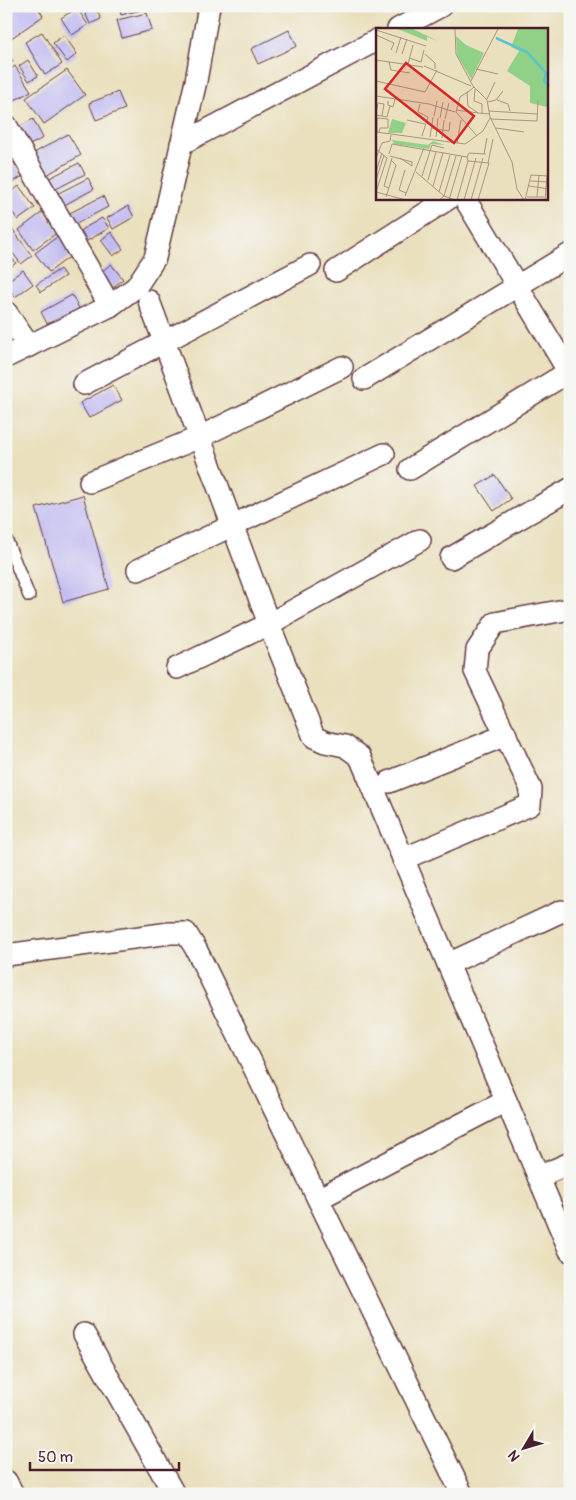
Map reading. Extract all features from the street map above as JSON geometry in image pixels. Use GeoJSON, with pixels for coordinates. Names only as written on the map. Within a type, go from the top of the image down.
{"type":"FeatureCollection","features":[{"type":"Feature","properties":{"kind":"street"},"geometry":{"type":"LineString","coordinates":[[6,357],[110,306],[136,287],[155,258],[196,81],[209,6]]}},
{"type":"Feature","properties":{"kind":"street"},"geometry":{"type":"LineString","coordinates":[[400,28],[441,6]]}},
{"type":"Feature","properties":{"kind":"street"},"geometry":{"type":"LineString","coordinates":[[181,144],[376,41]]}},
{"type":"Feature","properties":{"kind":"street"},"geometry":{"type":"LineString","coordinates":[[6,125],[110,306]]}},
{"type":"Feature","properties":{"kind":"street"},"geometry":{"type":"LineString","coordinates":[[336,271],[446,200]]}},
{"type":"Feature","properties":{"kind":"street"},"geometry":{"type":"LineString","coordinates":[[410,469],[569,372],[466,200]]}},
{"type":"Feature","properties":{"kind":"street"},"geometry":{"type":"LineString","coordinates":[[364,379],[570,254]]}},
{"type":"Feature","properties":{"kind":"street"},"geometry":{"type":"LineString","coordinates":[[84,384],[310,265]]}},
{"type":"Feature","properties":{"kind":"street"},"geometry":{"type":"LineString","coordinates":[[149,301],[269,624],[314,737],[326,742],[346,746],[360,757],[570,1251]]}},
{"type":"Feature","properties":{"kind":"street"},"geometry":{"type":"LineString","coordinates":[[6,312],[29,346]]}},
{"type":"Feature","properties":{"kind":"street"},"geometry":{"type":"LineString","coordinates":[[90,482],[200,437],[342,367]]}},
{"type":"Feature","properties":{"kind":"street"},"geometry":{"type":"LineString","coordinates":[[138,570],[384,454]]}},
{"type":"Feature","properties":{"kind":"street"},"geometry":{"type":"LineString","coordinates":[[451,558],[570,489]]}},
{"type":"Feature","properties":{"kind":"street"},"geometry":{"type":"LineString","coordinates":[[177,668],[269,624],[420,540]]}},
{"type":"Feature","properties":{"kind":"street"},"geometry":{"type":"LineString","coordinates":[[403,859],[530,805],[531,789],[475,671],[477,650],[495,623],[570,609]]}},
{"type":"Feature","properties":{"kind":"street"},"geometry":{"type":"LineString","coordinates":[[389,782],[506,735]]}},
{"type":"Feature","properties":{"kind":"street"},"geometry":{"type":"LineString","coordinates":[[448,964],[562,911]]}},
{"type":"Feature","properties":{"kind":"street"},"geometry":{"type":"LineString","coordinates":[[6,955],[170,933],[186,933],[196,949],[462,1494]]}},
{"type":"Feature","properties":{"kind":"street"},"geometry":{"type":"LineString","coordinates":[[318,1199],[506,1101]]}},
{"type":"Feature","properties":{"kind":"street"},"geometry":{"type":"LineString","coordinates":[[538,1177],[570,1163]]}},
{"type":"Feature","properties":{"kind":"street"},"geometry":{"type":"LineString","coordinates":[[84,1334],[174,1494]]}},
{"type":"Feature","properties":{"kind":"street"},"geometry":{"type":"LineString","coordinates":[[6,1481],[13,1494]]}},
{"type":"Feature","properties":{"kind":"lane"},"geometry":{"type":"LineString","coordinates":[[6,539],[28,596]]}},
{"type":"Feature","properties":{"kind":"building"},"geometry":{"type":"Polygon","coordinates":[[[6,6],[37,6],[43,16],[10,39],[6,33],[6,6]]]}},
{"type":"Feature","properties":{"kind":"building"},"geometry":{"type":"Polygon","coordinates":[[[82,6],[95,6],[101,19],[90,24],[82,6]]]}},
{"type":"Feature","properties":{"kind":"building"},"geometry":{"type":"Polygon","coordinates":[[[119,6],[144,6],[145,9],[121,15],[119,6]]]}},
{"type":"Feature","properties":{"kind":"building"},"geometry":{"type":"Polygon","coordinates":[[[77,8],[88,25],[72,35],[61,18],[77,8]]]}},
{"type":"Feature","properties":{"kind":"building"},"geometry":{"type":"Polygon","coordinates":[[[147,13],[152,30],[122,38],[117,20],[147,13]]]}},
{"type":"Feature","properties":{"kind":"building"},"geometry":{"type":"Polygon","coordinates":[[[289,30],[297,46],[258,64],[251,49],[289,30]]]}},
{"type":"Feature","properties":{"kind":"building"},"geometry":{"type":"Polygon","coordinates":[[[42,32],[62,64],[45,75],[25,42],[42,32]]]}},
{"type":"Feature","properties":{"kind":"building"},"geometry":{"type":"Polygon","coordinates":[[[64,35],[77,54],[67,62],[53,43],[64,35]]]}},
{"type":"Feature","properties":{"kind":"building"},"geometry":{"type":"Polygon","coordinates":[[[6,50],[13,61],[6,65],[6,50]]]}},
{"type":"Feature","properties":{"kind":"building"},"geometry":{"type":"Polygon","coordinates":[[[28,60],[38,76],[29,81],[19,66],[28,60]]]}},
{"type":"Feature","properties":{"kind":"building"},"geometry":{"type":"Polygon","coordinates":[[[15,66],[31,91],[6,105],[6,72],[15,66]]]}},
{"type":"Feature","properties":{"kind":"building"},"geometry":{"type":"Polygon","coordinates":[[[67,70],[85,95],[44,124],[26,98],[67,70]]]}},
{"type":"Feature","properties":{"kind":"building"},"geometry":{"type":"Polygon","coordinates":[[[118,92],[125,109],[96,120],[89,103],[118,92]]]}},
{"type":"Feature","properties":{"kind":"building"},"geometry":{"type":"Polygon","coordinates":[[[33,119],[43,138],[22,149],[12,131],[33,119]]]}},
{"type":"Feature","properties":{"kind":"building"},"geometry":{"type":"Polygon","coordinates":[[[68,134],[81,155],[40,179],[27,157],[68,134]]]}},
{"type":"Feature","properties":{"kind":"building"},"geometry":{"type":"Polygon","coordinates":[[[13,161],[23,176],[6,186],[6,166],[13,161]]]}},
{"type":"Feature","properties":{"kind":"building"},"geometry":{"type":"Polygon","coordinates":[[[79,163],[85,174],[48,193],[42,182],[79,163]]]}},
{"type":"Feature","properties":{"kind":"building"},"geometry":{"type":"Polygon","coordinates":[[[88,178],[94,189],[57,209],[51,197],[88,178]]]}},
{"type":"Feature","properties":{"kind":"building"},"geometry":{"type":"Polygon","coordinates":[[[19,186],[35,208],[18,220],[6,204],[6,196],[19,186]]]}},
{"type":"Feature","properties":{"kind":"building"},"geometry":{"type":"Polygon","coordinates":[[[103,196],[108,207],[72,226],[66,215],[103,196]]]}},
{"type":"Feature","properties":{"kind":"building"},"geometry":{"type":"Polygon","coordinates":[[[128,206],[134,217],[113,229],[107,218],[128,206]]]}},
{"type":"Feature","properties":{"kind":"building"},"geometry":{"type":"Polygon","coordinates":[[[44,211],[59,231],[33,250],[19,230],[44,211]]]}},
{"type":"Feature","properties":{"kind":"building"},"geometry":{"type":"Polygon","coordinates":[[[102,218],[109,228],[87,241],[81,230],[102,218]]]}},
{"type":"Feature","properties":{"kind":"building"},"geometry":{"type":"Polygon","coordinates":[[[11,227],[32,256],[21,264],[6,244],[6,231],[11,227]]]}},
{"type":"Feature","properties":{"kind":"building"},"geometry":{"type":"Polygon","coordinates":[[[111,232],[123,249],[113,256],[101,240],[111,232]]]}},
{"type":"Feature","properties":{"kind":"building"},"geometry":{"type":"Polygon","coordinates":[[[61,234],[75,253],[49,272],[35,253],[61,234]]]}},
{"type":"Feature","properties":{"kind":"building"},"geometry":{"type":"Polygon","coordinates":[[[6,251],[16,263],[6,270],[6,251]]]}},
{"type":"Feature","properties":{"kind":"building"},"geometry":{"type":"Polygon","coordinates":[[[111,264],[123,279],[109,291],[96,276],[111,264]]]}},
{"type":"Feature","properties":{"kind":"building"},"geometry":{"type":"Polygon","coordinates":[[[60,269],[65,276],[41,292],[36,285],[60,269]]]}},
{"type":"Feature","properties":{"kind":"building"},"geometry":{"type":"Polygon","coordinates":[[[23,270],[33,284],[15,297],[6,282],[23,270]]]}},
{"type":"Feature","properties":{"kind":"building"},"geometry":{"type":"Polygon","coordinates":[[[72,295],[81,312],[50,329],[41,312],[72,295]]]}},
{"type":"Feature","properties":{"kind":"building"},"geometry":{"type":"Polygon","coordinates":[[[113,385],[122,400],[89,418],[80,403],[113,385]]]}},
{"type":"Feature","properties":{"kind":"building"},"geometry":{"type":"Polygon","coordinates":[[[495,475],[511,499],[494,511],[477,486],[495,475]]]}},
{"type":"Feature","properties":{"kind":"building"},"geometry":{"type":"Polygon","coordinates":[[[83,495],[109,589],[63,602],[36,508],[83,495]]]}}]}
